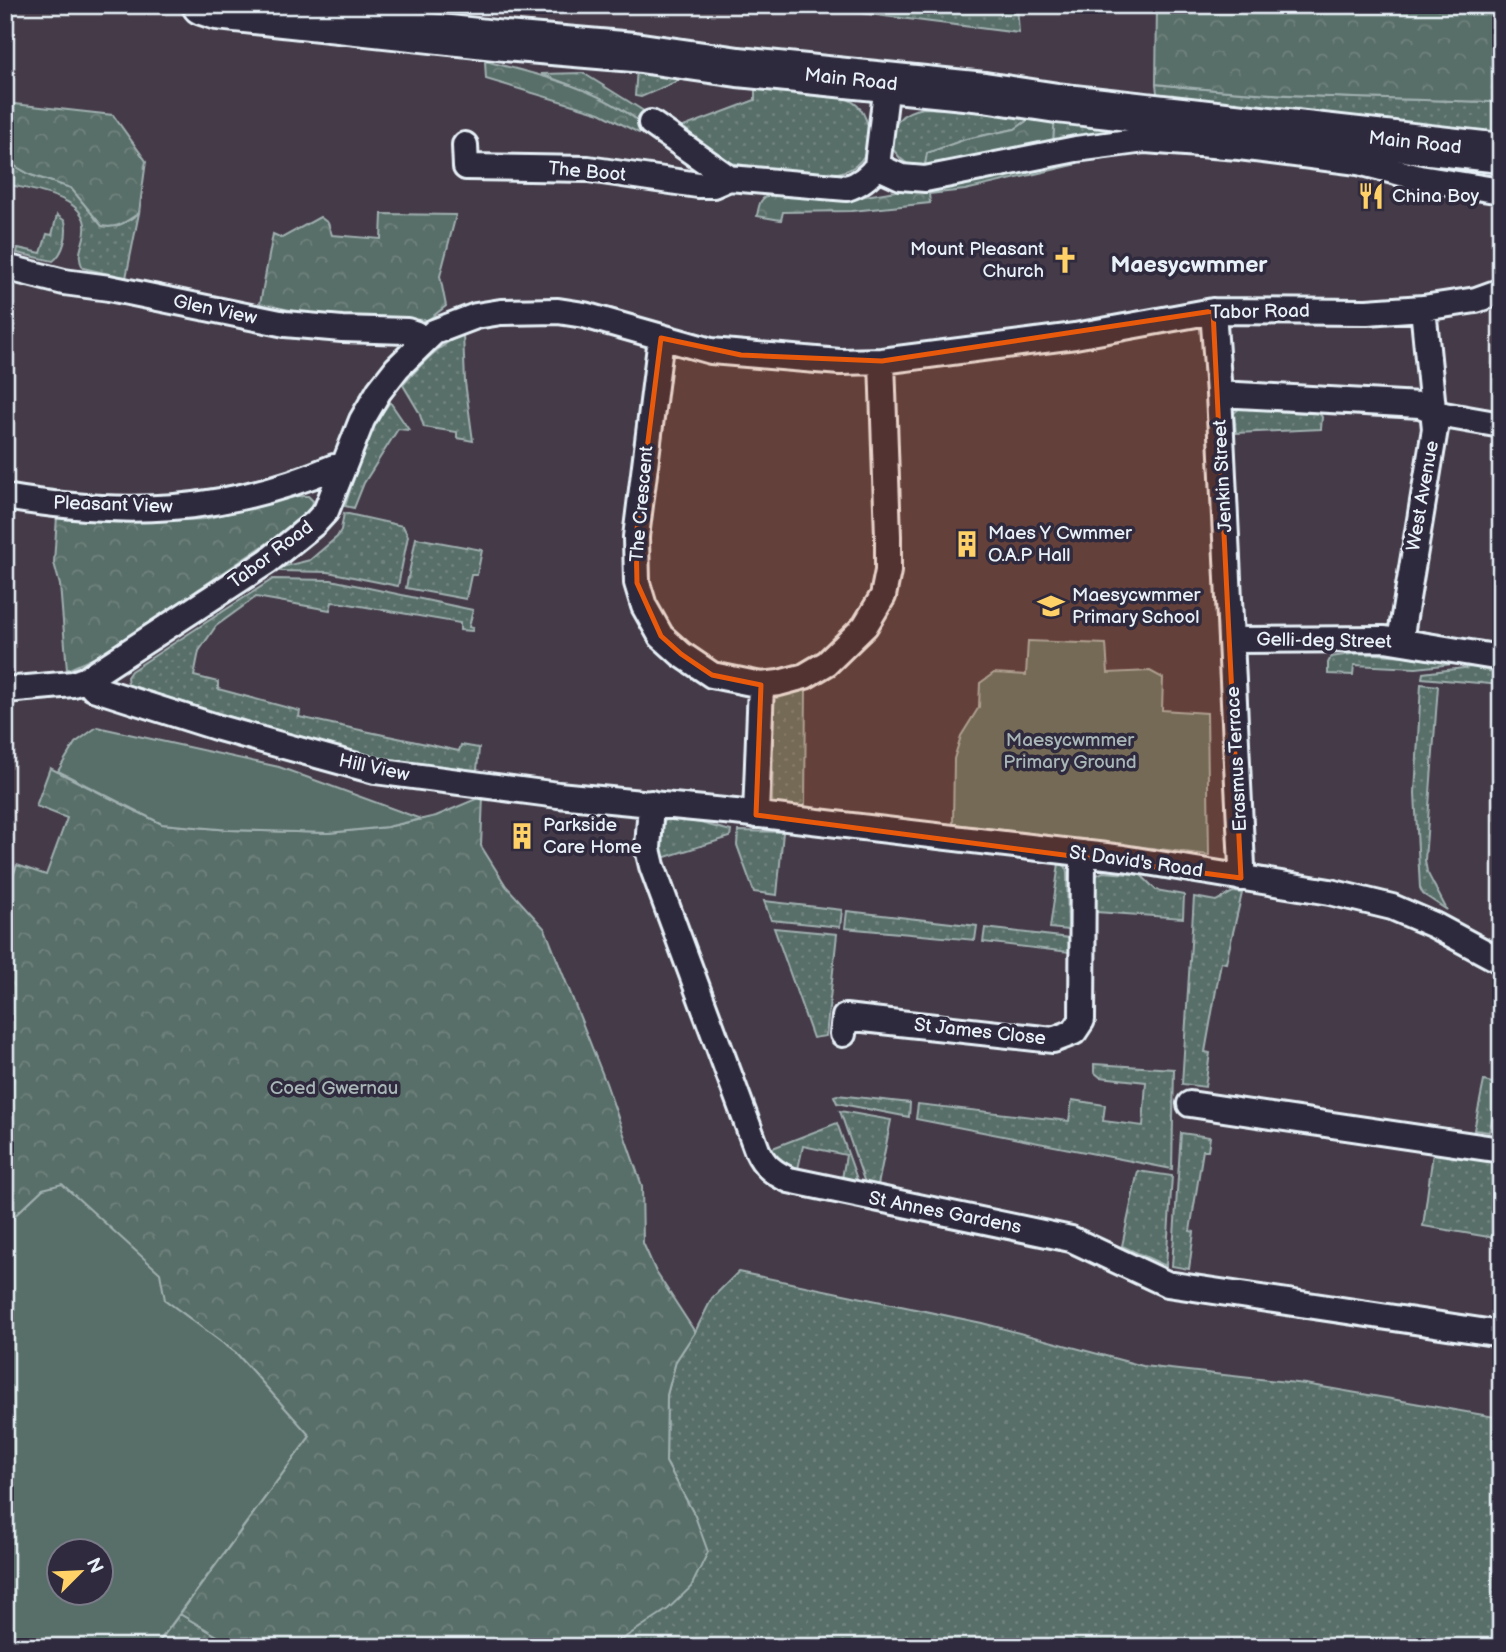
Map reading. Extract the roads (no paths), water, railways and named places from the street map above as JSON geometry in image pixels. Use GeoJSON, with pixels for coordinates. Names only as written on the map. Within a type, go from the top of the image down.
{"type":"FeatureCollection","features":[{"type":"Feature","properties":{"kind":"main road","name":"Main Road"},"geometry":{"type":"LineString","coordinates":[[202,5],[217,10],[634,52],[738,67],[984,92],[1492,171]]}},
{"type":"Feature","properties":{"kind":"street"},"geometry":{"type":"LineString","coordinates":[[652,123],[729,178],[847,188],[871,175],[877,166],[887,84]]}},
{"type":"Feature","properties":{"kind":"street","name":"Main Road"},"geometry":{"type":"LineString","coordinates":[[877,166],[901,177],[925,179],[1076,149],[1144,140],[1239,147],[1358,162],[1420,178],[1492,171]]}},
{"type":"Feature","properties":{"kind":"street","name":"The Boot"},"geometry":{"type":"LineString","coordinates":[[465,145],[466,167],[588,169],[713,185],[729,178]]}},
{"type":"Feature","properties":{"kind":"street","name":"Glen View"},"geometry":{"type":"LineString","coordinates":[[5,267],[64,282],[109,288],[285,324],[407,331],[416,334],[423,342]]}},
{"type":"Feature","properties":{"kind":"street","name":"Tabor Road"},"geometry":{"type":"LineString","coordinates":[[87,679],[295,541],[326,511],[362,420],[397,368],[434,332],[476,316],[501,312],[558,312],[584,315],[711,351],[840,362],[883,361],[1075,336],[1213,311],[1367,312],[1423,308],[1476,300],[1501,291]]}},
{"type":"Feature","properties":{"kind":"street","name":"West Avenue"},"geometry":{"type":"LineString","coordinates":[[1400,641],[1434,429],[1423,308]]}},
{"type":"Feature","properties":{"kind":"street","name":"Jenkin Street"},"geometry":{"type":"LineString","coordinates":[[1213,311],[1231,640]]}},
{"type":"Feature","properties":{"kind":"street","name":"The Crescent"},"geometry":{"type":"LineString","coordinates":[[662,338],[636,537],[637,583],[645,606],[661,636],[681,654],[712,675],[761,685],[805,676],[827,663],[865,626],[883,596],[888,571],[883,361]]}},
{"type":"Feature","properties":{"kind":"street"},"geometry":{"type":"LineString","coordinates":[[1219,394],[1420,405],[1444,415],[1501,425]]}},
{"type":"Feature","properties":{"kind":"street","name":"Pleasant View"},"geometry":{"type":"LineString","coordinates":[[5,497],[37,502],[147,509],[209,505],[257,495],[334,467],[342,467]]}},
{"type":"Feature","properties":{"kind":"street","name":"Gelli-deg Street"},"geometry":{"type":"LineString","coordinates":[[1231,640],[1385,639],[1501,658]]}},
{"type":"Feature","properties":{"kind":"street","name":"Erasmus Terrace"},"geometry":{"type":"LineString","coordinates":[[1231,640],[1241,878]]}},
{"type":"Feature","properties":{"kind":"street"},"geometry":{"type":"LineString","coordinates":[[5,690],[73,684],[87,679]]}},
{"type":"Feature","properties":{"kind":"street","name":"Hill View"},"geometry":{"type":"LineString","coordinates":[[87,679],[93,688],[219,728],[374,771],[558,795],[756,815]]}},
{"type":"Feature","properties":{"kind":"street"},"geometry":{"type":"LineString","coordinates":[[756,815],[761,685]]}},
{"type":"Feature","properties":{"kind":"street","name":"St Annes Gardens"},"geometry":{"type":"LineString","coordinates":[[651,803],[648,849],[652,866],[757,1150],[761,1160],[773,1172],[789,1180],[1071,1239],[1167,1284],[1501,1334]]}},
{"type":"Feature","properties":{"kind":"street","name":"St David's Road"},"geometry":{"type":"LineString","coordinates":[[756,815],[1083,853],[1330,892],[1392,906],[1501,961]]}},
{"type":"Feature","properties":{"kind":"street","name":"St James Close"},"geometry":{"type":"LineString","coordinates":[[843,1034],[845,1017],[1052,1040],[1074,1032],[1082,1020],[1083,853]]}},
{"type":"Feature","properties":{"kind":"street"},"geometry":{"type":"LineString","coordinates":[[1190,1104],[1500,1144]]}},
{"type":"Feature","properties":{"kind":"place","name":"China Boy"},"geometry":{"type":"Point","coordinates":[1371,196]}},
{"type":"Feature","properties":{"kind":"place","name":"Mount Pleasant Church"},"geometry":{"type":"Point","coordinates":[1065,260]}},
{"type":"Feature","properties":{"kind":"place","name":"Maes Y Cwmmer O.A.P Hall"},"geometry":{"type":"Point","coordinates":[967,544]}},
{"type":"Feature","properties":{"kind":"place","name":"Maesycwmmer Primary School"},"geometry":{"type":"Point","coordinates":[1051,606]}},
{"type":"Feature","properties":{"kind":"place","name":"Parkside Care Home"},"geometry":{"type":"Point","coordinates":[522,836]}},
{"type":"Feature","properties":{"kind":"district","name":"Maesycwmmer"},"geometry":{"type":"Point","coordinates":[1189,265]}},
{"type":"Feature","properties":{"kind":"park label","name":"Maesycwmmer Primary Ground"},"geometry":{"type":"Point","coordinates":[1070,751]}},
{"type":"Feature","properties":{"kind":"park label","name":"Coed Gwernau"},"geometry":{"type":"Point","coordinates":[334,1088]}}]}
